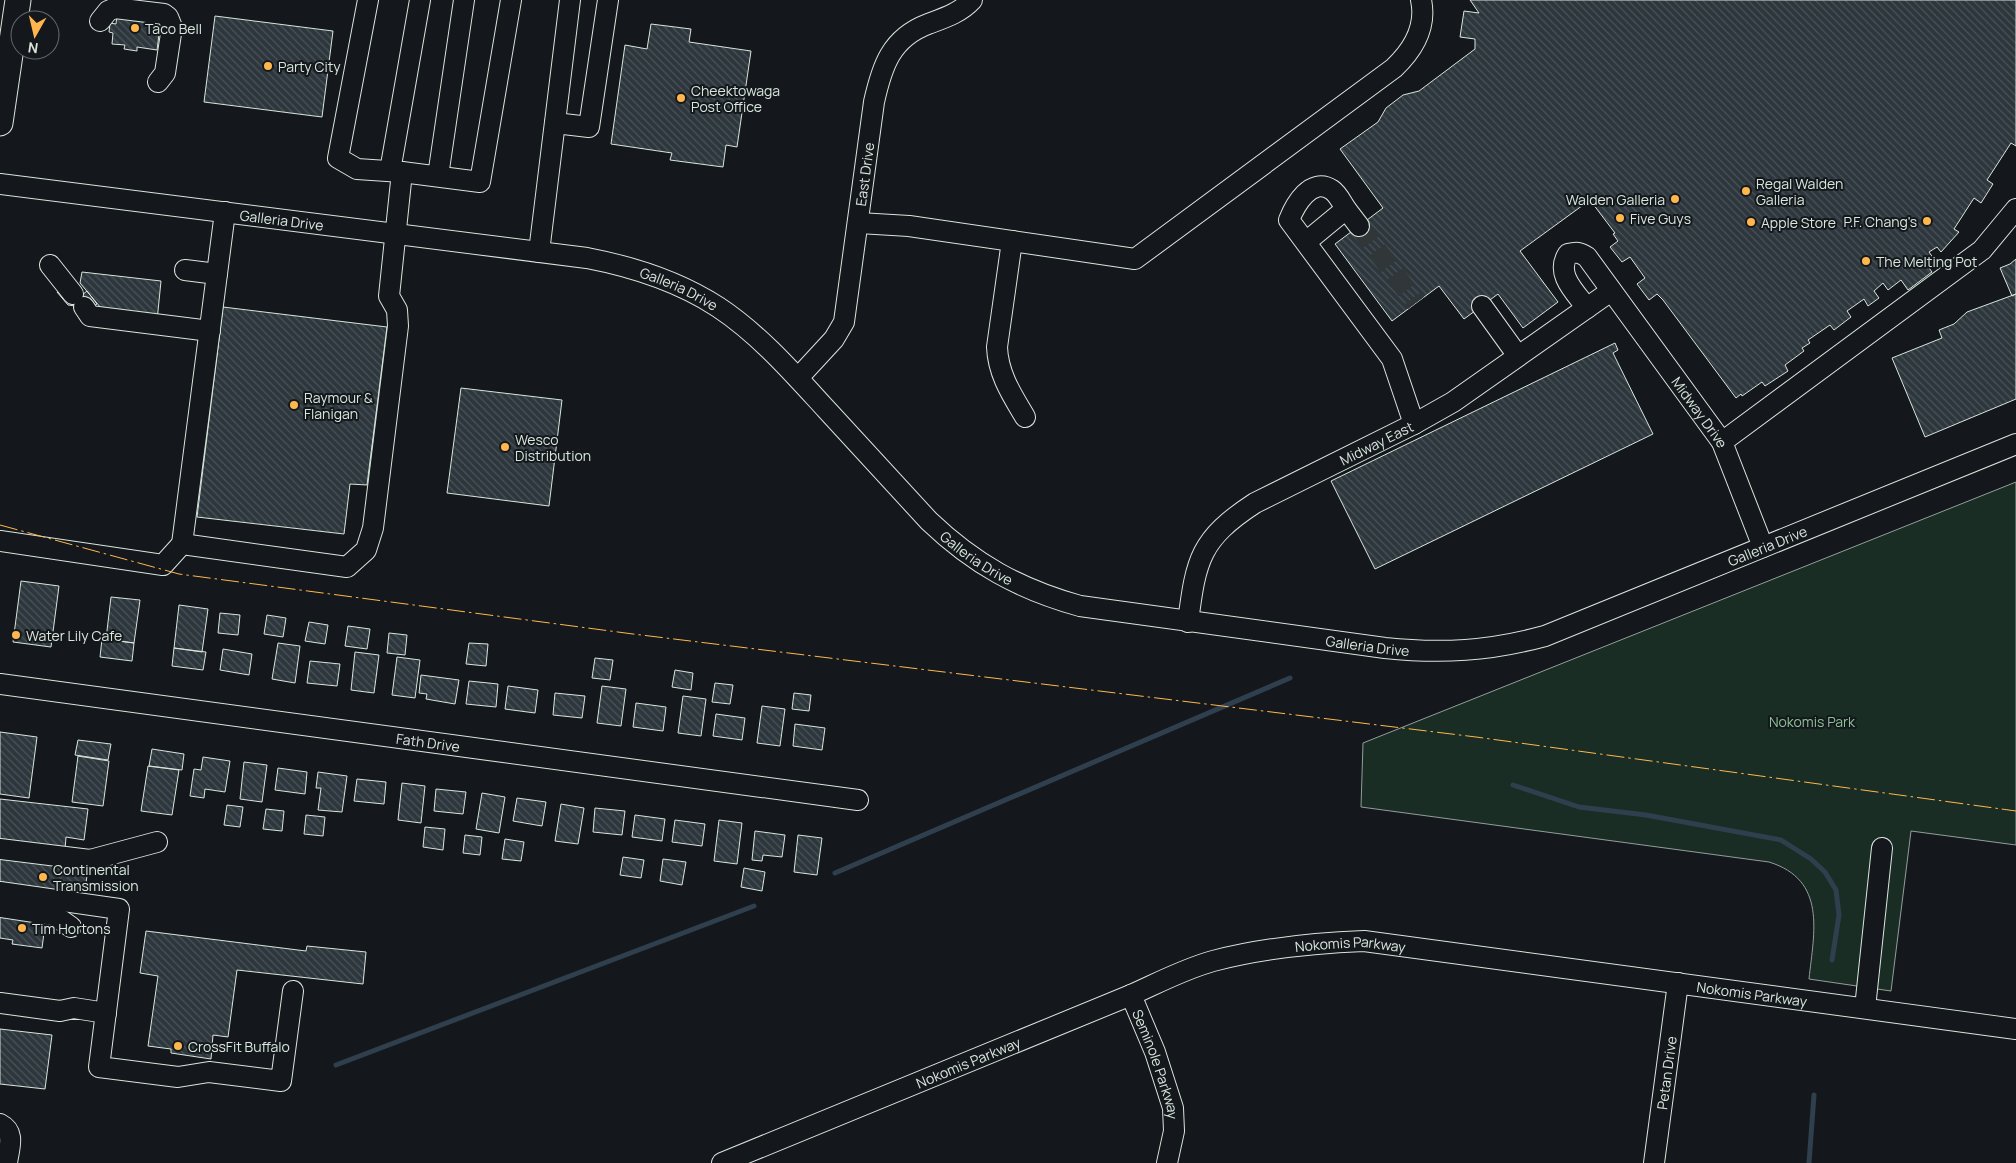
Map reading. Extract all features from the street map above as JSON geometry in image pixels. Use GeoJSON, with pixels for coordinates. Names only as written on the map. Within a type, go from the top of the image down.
{"type":"FeatureCollection","features":[{"type":"Feature","properties":{"kind":"main road"},"geometry":{"type":"LineString","coordinates":[[0,123],[18,0]]}},
{"type":"Feature","properties":{"kind":"street"},"geometry":{"type":"LineString","coordinates":[[368,0],[338,158],[357,168],[480,182],[511,0]]}},
{"type":"Feature","properties":{"kind":"street"},"geometry":{"type":"LineString","coordinates":[[182,544],[347,567],[366,550],[373,528],[398,326],[397,310],[389,296],[396,234],[396,171],[420,0]]}},
{"type":"Feature","properties":{"kind":"street"},"geometry":{"type":"LineString","coordinates":[[438,176],[464,0]]}},
{"type":"Feature","properties":{"kind":"street"},"geometry":{"type":"LineString","coordinates":[[539,252],[570,0]]}},
{"type":"Feature","properties":{"kind":"street"},"geometry":{"type":"LineString","coordinates":[[555,123],[589,127],[608,0]]}},
{"type":"Feature","properties":{"kind":"street","name":"East Drive"},"geometry":{"type":"LineString","coordinates":[[798,378],[834,339],[844,322],[874,102],[880,75],[888,57],[899,42],[913,32],[949,16],[972,0]]}},
{"type":"Feature","properties":{"kind":"street"},"geometry":{"type":"LineString","coordinates":[[859,223],[909,226],[1134,259],[1394,68],[1409,53],[1416,41],[1421,26],[1421,0]]}},
{"type":"Feature","properties":{"kind":"street"},"geometry":{"type":"LineString","coordinates":[[100,21],[108,11],[115,8],[164,14],[168,17],[172,27],[165,73],[158,82]]}},
{"type":"Feature","properties":{"kind":"street","name":"Galleria Drive"},"geometry":{"type":"LineString","coordinates":[[0,184],[539,252],[620,264],[674,283],[719,308],[745,327],[798,378],[929,521],[951,542],[984,567],[1040,594],[1080,606],[1188,622],[1423,652],[1488,649],[1545,636],[2016,444]]}},
{"type":"Feature","properties":{"kind":"street"},"geometry":{"type":"LineString","coordinates":[[1359,226],[1332,190],[1320,186],[1308,191],[1302,197],[1295,205],[1289,220],[1392,359],[1414,424]]}},
{"type":"Feature","properties":{"kind":"street"},"geometry":{"type":"LineString","coordinates":[[1306,242],[1346,209]]}},
{"type":"Feature","properties":{"kind":"street"},"geometry":{"type":"LineString","coordinates":[[1722,442],[1982,250],[2016,209]]}},
{"type":"Feature","properties":{"kind":"street"},"geometry":{"type":"LineString","coordinates":[[0,540],[163,565],[182,544],[225,212]]}},
{"type":"Feature","properties":{"kind":"street"},"geometry":{"type":"LineString","coordinates":[[1012,241],[997,347],[998,358],[1007,385],[1025,417]]}},
{"type":"Feature","properties":{"kind":"street","name":"Midway Drive"},"geometry":{"type":"LineString","coordinates":[[1587,308],[1562,270],[1564,260],[1568,254],[1581,253],[1587,257],[1722,442],[1763,547]]}},
{"type":"Feature","properties":{"kind":"street"},"geometry":{"type":"LineString","coordinates":[[50,265],[90,316],[210,331]]}},
{"type":"Feature","properties":{"kind":"street"},"geometry":{"type":"LineString","coordinates":[[185,270],[217,274]]}},
{"type":"Feature","properties":{"kind":"street","name":"Midway East"},"geometry":{"type":"LineString","coordinates":[[1188,622],[1195,570],[1212,537],[1231,518],[1255,503],[1414,424],[1452,402],[1611,291]]}},
{"type":"Feature","properties":{"kind":"street"},"geometry":{"type":"LineString","coordinates":[[1482,306],[1518,356]]}},
{"type":"Feature","properties":{"kind":"street","name":"Fath Drive"},"geometry":{"type":"LineString","coordinates":[[0,684],[858,800]]}},
{"type":"Feature","properties":{"kind":"street"},"geometry":{"type":"LineString","coordinates":[[0,849],[90,860],[157,842]]}},
{"type":"Feature","properties":{"kind":"street"},"geometry":{"type":"LineString","coordinates":[[1865,1008],[1882,848]]}},
{"type":"Feature","properties":{"kind":"street"},"geometry":{"type":"LineString","coordinates":[[0,892],[119,908],[99,1067],[178,1077],[210,1072],[281,1081],[293,991]]}},
{"type":"Feature","properties":{"kind":"street"},"geometry":{"type":"LineString","coordinates":[[0,907],[54,915],[71,928]]}},
{"type":"Feature","properties":{"kind":"street","name":"Nokomis Parkway"},"geometry":{"type":"LineString","coordinates":[[722,1163],[1211,961],[1261,950],[1313,943],[1364,941],[2016,1029]]}},
{"type":"Feature","properties":{"kind":"street","name":"Petan Drive"},"geometry":{"type":"LineString","coordinates":[[1654,1163],[1678,983]]}},
{"type":"Feature","properties":{"kind":"street","name":"Seminole Parkway"},"geometry":{"type":"LineString","coordinates":[[1131,995],[1155,1052],[1173,1108],[1174,1131],[1167,1163]]}},
{"type":"Feature","properties":{"kind":"street"},"geometry":{"type":"LineString","coordinates":[[0,1003],[60,1011],[74,1008],[106,1013]]}},
{"type":"Feature","properties":{"kind":"street"},"geometry":{"type":"LineString","coordinates":[[0,1124],[6,1127],[11,1134],[7,1163]]}},
{"type":"Feature","properties":{"kind":"green space","name":"Nokomis Park"},"geometry":{"type":"Polygon","coordinates":[[[2016,482],[2016,845],[1911,831],[1891,991],[1809,979],[1814,926],[1813,910],[1808,895],[1800,881],[1788,870],[1769,862],[1361,807],[1363,743],[2016,482]]]}},
{"type":"Feature","properties":{"kind":"building","name":"Walden Galleria"},"geometry":{"type":"Polygon","coordinates":[[[1470,0],[2016,0],[2016,146],[2011,143],[1987,180],[1993,184],[1981,203],[1974,198],[1954,229],[1959,232],[1941,252],[1937,247],[1929,252],[1936,262],[1929,268],[1932,272],[1908,290],[1901,280],[1888,290],[1883,283],[1874,291],[1879,298],[1868,306],[1864,299],[1847,311],[1851,317],[1834,330],[1830,325],[1808,340],[1810,343],[1802,348],[1804,351],[1785,365],[1788,371],[1765,386],[1762,382],[1736,398],[1663,300],[1657,294],[1649,300],[1637,284],[1645,278],[1630,257],[1622,262],[1610,247],[1618,241],[1613,234],[1615,233],[1590,200],[1520,251],[1558,302],[1523,328],[1498,294],[1464,319],[1439,286],[1392,321],[1335,244],[1383,208],[1340,149],[1378,122],[1386,108],[1403,95],[1419,91],[1475,49],[1475,39],[1460,37],[1464,11],[1479,13],[1470,0]]]}},
{"type":"Feature","properties":{"kind":"building","name":"Taco Bell"},"geometry":{"type":"Polygon","coordinates":[[[117,14],[161,19],[157,50],[137,47],[137,51],[124,49],[125,45],[112,44],[113,33],[109,32],[110,23],[116,24],[117,14]]]}},
{"type":"Feature","properties":{"kind":"building","name":"Party City"},"geometry":{"type":"Polygon","coordinates":[[[215,16],[333,31],[322,117],[204,102],[215,16]]]}},
{"type":"Feature","properties":{"kind":"building","name":"Cheektowaga Post Office"},"geometry":{"type":"Polygon","coordinates":[[[651,24],[691,29],[689,42],[751,51],[737,147],[726,145],[723,167],[670,160],[672,153],[611,144],[625,45],[647,49],[651,24]]]}},
{"type":"Feature","properties":{"kind":"building"},"geometry":{"type":"Polygon","coordinates":[[[2016,259],[2016,294],[2012,296],[2000,268],[2016,259]]]}},
{"type":"Feature","properties":{"kind":"building"},"geometry":{"type":"Polygon","coordinates":[[[82,272],[161,281],[157,321],[106,314],[80,283],[82,272]]]}},
{"type":"Feature","properties":{"kind":"building"},"geometry":{"type":"Polygon","coordinates":[[[87,291],[97,304],[91,308],[68,305],[57,292],[82,295],[87,291]]]}},
{"type":"Feature","properties":{"kind":"building"},"geometry":{"type":"Polygon","coordinates":[[[2016,294],[2016,399],[1925,437],[1892,358],[1942,338],[1939,330],[1954,324],[1967,312],[2016,294]]]}},
{"type":"Feature","properties":{"kind":"building","name":"Raymour & Flanigan"},"geometry":{"type":"Polygon","coordinates":[[[223,307],[387,327],[367,485],[350,484],[344,534],[197,517],[223,307]]]}},
{"type":"Feature","properties":{"kind":"building"},"geometry":{"type":"Polygon","coordinates":[[[1615,343],[1618,350],[1613,353],[1653,434],[1375,569],[1331,481],[1615,343]]]}},
{"type":"Feature","properties":{"kind":"building","name":"Wesco Distribution"},"geometry":{"type":"Polygon","coordinates":[[[461,388],[562,400],[549,506],[447,493],[461,388]]]}},
{"type":"Feature","properties":{"kind":"building"},"geometry":{"type":"Polygon","coordinates":[[[21,581],[59,586],[51,647],[13,642],[21,581]]]}},
{"type":"Feature","properties":{"kind":"building"},"geometry":{"type":"Polygon","coordinates":[[[111,597],[140,600],[134,643],[106,639],[111,597]]]}},
{"type":"Feature","properties":{"kind":"building"},"geometry":{"type":"Polygon","coordinates":[[[179,605],[208,609],[202,652],[174,648],[179,605]]]}},
{"type":"Feature","properties":{"kind":"building"},"geometry":{"type":"Polygon","coordinates":[[[220,613],[240,615],[238,635],[218,633],[220,613]]]}},
{"type":"Feature","properties":{"kind":"building"},"geometry":{"type":"Polygon","coordinates":[[[267,615],[286,618],[283,637],[264,634],[267,615]]]}},
{"type":"Feature","properties":{"kind":"building"},"geometry":{"type":"Polygon","coordinates":[[[309,622],[328,625],[325,644],[305,641],[309,622]]]}},
{"type":"Feature","properties":{"kind":"building"},"geometry":{"type":"Polygon","coordinates":[[[348,626],[370,629],[367,649],[345,646],[348,626]]]}},
{"type":"Feature","properties":{"kind":"building"},"geometry":{"type":"Polygon","coordinates":[[[389,633],[407,635],[405,655],[387,653],[389,633]]]}},
{"type":"Feature","properties":{"kind":"building"},"geometry":{"type":"Polygon","coordinates":[[[102,639],[134,643],[132,661],[100,657],[102,639]]]}},
{"type":"Feature","properties":{"kind":"building"},"geometry":{"type":"Polygon","coordinates":[[[278,643],[300,646],[295,683],[272,679],[278,643]]]}},
{"type":"Feature","properties":{"kind":"building"},"geometry":{"type":"Polygon","coordinates":[[[469,643],[488,644],[486,666],[466,664],[469,643]]]}},
{"type":"Feature","properties":{"kind":"building"},"geometry":{"type":"Polygon","coordinates":[[[174,648],[206,652],[203,670],[172,666],[174,648]]]}},
{"type":"Feature","properties":{"kind":"building"},"geometry":{"type":"Polygon","coordinates":[[[223,649],[252,654],[249,675],[220,670],[223,649]]]}},
{"type":"Feature","properties":{"kind":"building"},"geometry":{"type":"Polygon","coordinates":[[[355,652],[379,655],[374,693],[351,690],[355,652]]]}},
{"type":"Feature","properties":{"kind":"building"},"geometry":{"type":"Polygon","coordinates":[[[397,657],[420,660],[415,698],[392,695],[397,657]]]}},
{"type":"Feature","properties":{"kind":"building"},"geometry":{"type":"Polygon","coordinates":[[[595,658],[613,660],[610,680],[592,678],[595,658]]]}},
{"type":"Feature","properties":{"kind":"building"},"geometry":{"type":"Polygon","coordinates":[[[310,661],[340,664],[337,686],[307,683],[310,661]]]}},
{"type":"Feature","properties":{"kind":"building"},"geometry":{"type":"Polygon","coordinates":[[[675,670],[693,673],[691,690],[672,687],[675,670]]]}},
{"type":"Feature","properties":{"kind":"building"},"geometry":{"type":"Polygon","coordinates":[[[421,675],[459,680],[455,704],[426,699],[427,694],[419,693],[421,675]]]}},
{"type":"Feature","properties":{"kind":"building"},"geometry":{"type":"Polygon","coordinates":[[[469,681],[498,684],[496,707],[466,704],[469,681]]]}},
{"type":"Feature","properties":{"kind":"building"},"geometry":{"type":"Polygon","coordinates":[[[715,683],[733,685],[730,704],[712,702],[715,683]]]}},
{"type":"Feature","properties":{"kind":"building"},"geometry":{"type":"Polygon","coordinates":[[[508,686],[538,690],[535,713],[505,709],[508,686]]]}},
{"type":"Feature","properties":{"kind":"building"},"geometry":{"type":"Polygon","coordinates":[[[602,686],[626,689],[621,726],[597,723],[602,686]]]}},
{"type":"Feature","properties":{"kind":"building"},"geometry":{"type":"Polygon","coordinates":[[[555,693],[585,696],[582,718],[553,715],[555,693]]]}},
{"type":"Feature","properties":{"kind":"building"},"geometry":{"type":"Polygon","coordinates":[[[794,693],[811,695],[809,711],[792,709],[794,693]]]}},
{"type":"Feature","properties":{"kind":"building"},"geometry":{"type":"Polygon","coordinates":[[[683,696],[706,699],[701,736],[678,733],[683,696]]]}},
{"type":"Feature","properties":{"kind":"building"},"geometry":{"type":"Polygon","coordinates":[[[636,703],[666,707],[663,731],[633,727],[636,703]]]}},
{"type":"Feature","properties":{"kind":"building"},"geometry":{"type":"Polygon","coordinates":[[[762,706],[785,709],[780,746],[757,743],[762,706]]]}},
{"type":"Feature","properties":{"kind":"building"},"geometry":{"type":"Polygon","coordinates":[[[716,714],[745,718],[742,740],[713,736],[716,714]]]}},
{"type":"Feature","properties":{"kind":"building"},"geometry":{"type":"Polygon","coordinates":[[[795,724],[825,728],[822,750],[793,746],[795,724]]]}},
{"type":"Feature","properties":{"kind":"building"},"geometry":{"type":"Polygon","coordinates":[[[0,732],[37,737],[29,798],[0,794],[0,732]]]}},
{"type":"Feature","properties":{"kind":"building"},"geometry":{"type":"Polygon","coordinates":[[[78,740],[111,744],[108,760],[75,755],[78,740]]]}},
{"type":"Feature","properties":{"kind":"building"},"geometry":{"type":"Polygon","coordinates":[[[152,749],[184,754],[182,770],[149,766],[152,749]]]}},
{"type":"Feature","properties":{"kind":"building"},"geometry":{"type":"Polygon","coordinates":[[[78,756],[109,761],[103,806],[72,802],[78,756]]]}},
{"type":"Feature","properties":{"kind":"building"},"geometry":{"type":"Polygon","coordinates":[[[203,757],[230,761],[225,792],[205,789],[204,798],[190,796],[194,769],[201,770],[203,757]]]}},
{"type":"Feature","properties":{"kind":"building"},"geometry":{"type":"Polygon","coordinates":[[[244,762],[267,765],[262,802],[240,799],[244,762]]]}},
{"type":"Feature","properties":{"kind":"building"},"geometry":{"type":"Polygon","coordinates":[[[148,766],[179,770],[172,815],[141,811],[148,766]]]}},
{"type":"Feature","properties":{"kind":"building"},"geometry":{"type":"Polygon","coordinates":[[[278,768],[307,772],[305,794],[275,790],[278,768]]]}},
{"type":"Feature","properties":{"kind":"building"},"geometry":{"type":"Polygon","coordinates":[[[318,772],[347,776],[342,812],[318,810],[321,788],[316,788],[318,772]]]}},
{"type":"Feature","properties":{"kind":"building"},"geometry":{"type":"Polygon","coordinates":[[[357,779],[386,782],[384,804],[354,801],[357,779]]]}},
{"type":"Feature","properties":{"kind":"building"},"geometry":{"type":"Polygon","coordinates":[[[402,783],[425,786],[421,823],[398,820],[402,783]]]}},
{"type":"Feature","properties":{"kind":"building"},"geometry":{"type":"Polygon","coordinates":[[[436,789],[466,792],[463,814],[434,811],[436,789]]]}},
{"type":"Feature","properties":{"kind":"building"},"geometry":{"type":"Polygon","coordinates":[[[482,793],[505,797],[499,833],[476,829],[482,793]]]}},
{"type":"Feature","properties":{"kind":"building"},"geometry":{"type":"Polygon","coordinates":[[[517,798],[546,802],[542,826],[513,821],[517,798]]]}},
{"type":"Feature","properties":{"kind":"building"},"geometry":{"type":"Polygon","coordinates":[[[0,799],[88,809],[84,840],[66,837],[65,849],[0,841],[0,799]]]}},
{"type":"Feature","properties":{"kind":"building"},"geometry":{"type":"Polygon","coordinates":[[[561,804],[584,808],[578,844],[555,841],[561,804]]]}},
{"type":"Feature","properties":{"kind":"building"},"geometry":{"type":"Polygon","coordinates":[[[227,805],[243,807],[240,827],[224,825],[227,805]]]}},
{"type":"Feature","properties":{"kind":"building"},"geometry":{"type":"Polygon","coordinates":[[[595,808],[625,811],[622,835],[593,832],[595,808]]]}},
{"type":"Feature","properties":{"kind":"building"},"geometry":{"type":"Polygon","coordinates":[[[266,809],[284,811],[282,831],[263,829],[266,809]]]}},
{"type":"Feature","properties":{"kind":"building"},"geometry":{"type":"Polygon","coordinates":[[[306,815],[325,817],[323,836],[304,834],[306,815]]]}},
{"type":"Feature","properties":{"kind":"building"},"geometry":{"type":"Polygon","coordinates":[[[635,815],[665,819],[662,841],[632,837],[635,815]]]}},
{"type":"Feature","properties":{"kind":"building"},"geometry":{"type":"Polygon","coordinates":[[[675,820],[705,824],[702,846],[672,842],[675,820]]]}},
{"type":"Feature","properties":{"kind":"building"},"geometry":{"type":"Polygon","coordinates":[[[719,820],[742,823],[737,864],[714,861],[719,820]]]}},
{"type":"Feature","properties":{"kind":"building"},"geometry":{"type":"Polygon","coordinates":[[[425,827],[445,829],[443,850],[423,847],[425,827]]]}},
{"type":"Feature","properties":{"kind":"building"},"geometry":{"type":"Polygon","coordinates":[[[755,831],[785,835],[782,857],[763,855],[762,861],[752,860],[755,831]]]}},
{"type":"Feature","properties":{"kind":"building"},"geometry":{"type":"Polygon","coordinates":[[[465,835],[482,837],[480,855],[463,853],[465,835]]]}},
{"type":"Feature","properties":{"kind":"building"},"geometry":{"type":"Polygon","coordinates":[[[798,835],[822,838],[817,875],[794,872],[798,835]]]}},
{"type":"Feature","properties":{"kind":"building"},"geometry":{"type":"Polygon","coordinates":[[[505,839],[524,842],[521,861],[502,859],[505,839]]]}},
{"type":"Feature","properties":{"kind":"building","name":"Continental Transmission"},"geometry":{"type":"Polygon","coordinates":[[[0,857],[88,868],[84,898],[0,887],[0,857]]]}},
{"type":"Feature","properties":{"kind":"building"},"geometry":{"type":"Polygon","coordinates":[[[623,857],[644,860],[641,878],[620,875],[623,857]]]}},
{"type":"Feature","properties":{"kind":"building"},"geometry":{"type":"Polygon","coordinates":[[[663,859],[686,862],[682,885],[660,881],[663,859]]]}},
{"type":"Feature","properties":{"kind":"building"},"geometry":{"type":"Polygon","coordinates":[[[744,868],[765,872],[762,891],[741,887],[744,868]]]}},
{"type":"Feature","properties":{"kind":"building","name":"Tim Hortons"},"geometry":{"type":"Polygon","coordinates":[[[0,912],[46,918],[42,948],[12,944],[13,940],[0,938],[0,912]]]}},
{"type":"Feature","properties":{"kind":"building"},"geometry":{"type":"Polygon","coordinates":[[[146,931],[306,951],[307,946],[366,952],[363,984],[237,970],[228,1037],[213,1035],[211,1059],[171,1053],[171,1049],[148,1046],[158,976],[140,973],[146,931]]]}},
{"type":"Feature","properties":{"kind":"building"},"geometry":{"type":"Polygon","coordinates":[[[0,1029],[52,1035],[45,1089],[0,1084],[0,1029]]]}},
{"type":"Feature","properties":{"kind":"waterway"},"geometry":{"type":"LineString","coordinates":[[835,873],[1290,678]]}},
{"type":"Feature","properties":{"kind":"waterway"},"geometry":{"type":"LineString","coordinates":[[1513,785],[1579,807],[1646,815],[1781,840],[1811,859],[1825,872],[1836,890],[1839,915],[1832,960]]}},
{"type":"Feature","properties":{"kind":"waterway"},"geometry":{"type":"LineString","coordinates":[[336,1065],[754,906]]}},
{"type":"Feature","properties":{"kind":"waterway"},"geometry":{"type":"LineString","coordinates":[[1809,1163],[1814,1095]]}},
{"type":"Feature","properties":{"kind":"tunnel"},"geometry":{"type":"LineString","coordinates":[[1359,226],[1416,303]]}},
{"type":"Feature","properties":{"kind":"power"},"geometry":{"type":"LineString","coordinates":[[0,525],[179,574],[633,634],[1476,737],[2016,811]]}},
{"type":"Feature","properties":{"kind":"place","name":"Taco Bell"},"geometry":{"type":"Point","coordinates":[135,28]}},
{"type":"Feature","properties":{"kind":"place","name":"Party City"},"geometry":{"type":"Point","coordinates":[268,66]}},
{"type":"Feature","properties":{"kind":"place","name":"Cheektowaga Post Office"},"geometry":{"type":"Point","coordinates":[681,98]}},
{"type":"Feature","properties":{"kind":"place","name":"Regal Walden Galleria"},"geometry":{"type":"Point","coordinates":[1746,191]}},
{"type":"Feature","properties":{"kind":"place","name":"Walden Galleria"},"geometry":{"type":"Point","coordinates":[1675,199]}},
{"type":"Feature","properties":{"kind":"place","name":"Five Guys"},"geometry":{"type":"Point","coordinates":[1620,218]}},
{"type":"Feature","properties":{"kind":"place","name":"P.F. Chang's"},"geometry":{"type":"Point","coordinates":[1927,221]}},
{"type":"Feature","properties":{"kind":"place","name":"Apple Store"},"geometry":{"type":"Point","coordinates":[1751,222]}},
{"type":"Feature","properties":{"kind":"place","name":"The Melting Pot"},"geometry":{"type":"Point","coordinates":[1866,261]}},
{"type":"Feature","properties":{"kind":"place","name":"Raymour & Flanigan"},"geometry":{"type":"Point","coordinates":[294,405]}},
{"type":"Feature","properties":{"kind":"place","name":"Wesco Distribution"},"geometry":{"type":"Point","coordinates":[505,447]}},
{"type":"Feature","properties":{"kind":"place","name":"Water Lily Cafe"},"geometry":{"type":"Point","coordinates":[16,635]}},
{"type":"Feature","properties":{"kind":"place","name":"Continental Transmission"},"geometry":{"type":"Point","coordinates":[43,877]}},
{"type":"Feature","properties":{"kind":"place","name":"Tim Hortons"},"geometry":{"type":"Point","coordinates":[22,928]}},
{"type":"Feature","properties":{"kind":"place","name":"CrossFit Buffalo"},"geometry":{"type":"Point","coordinates":[178,1046]}}]}
